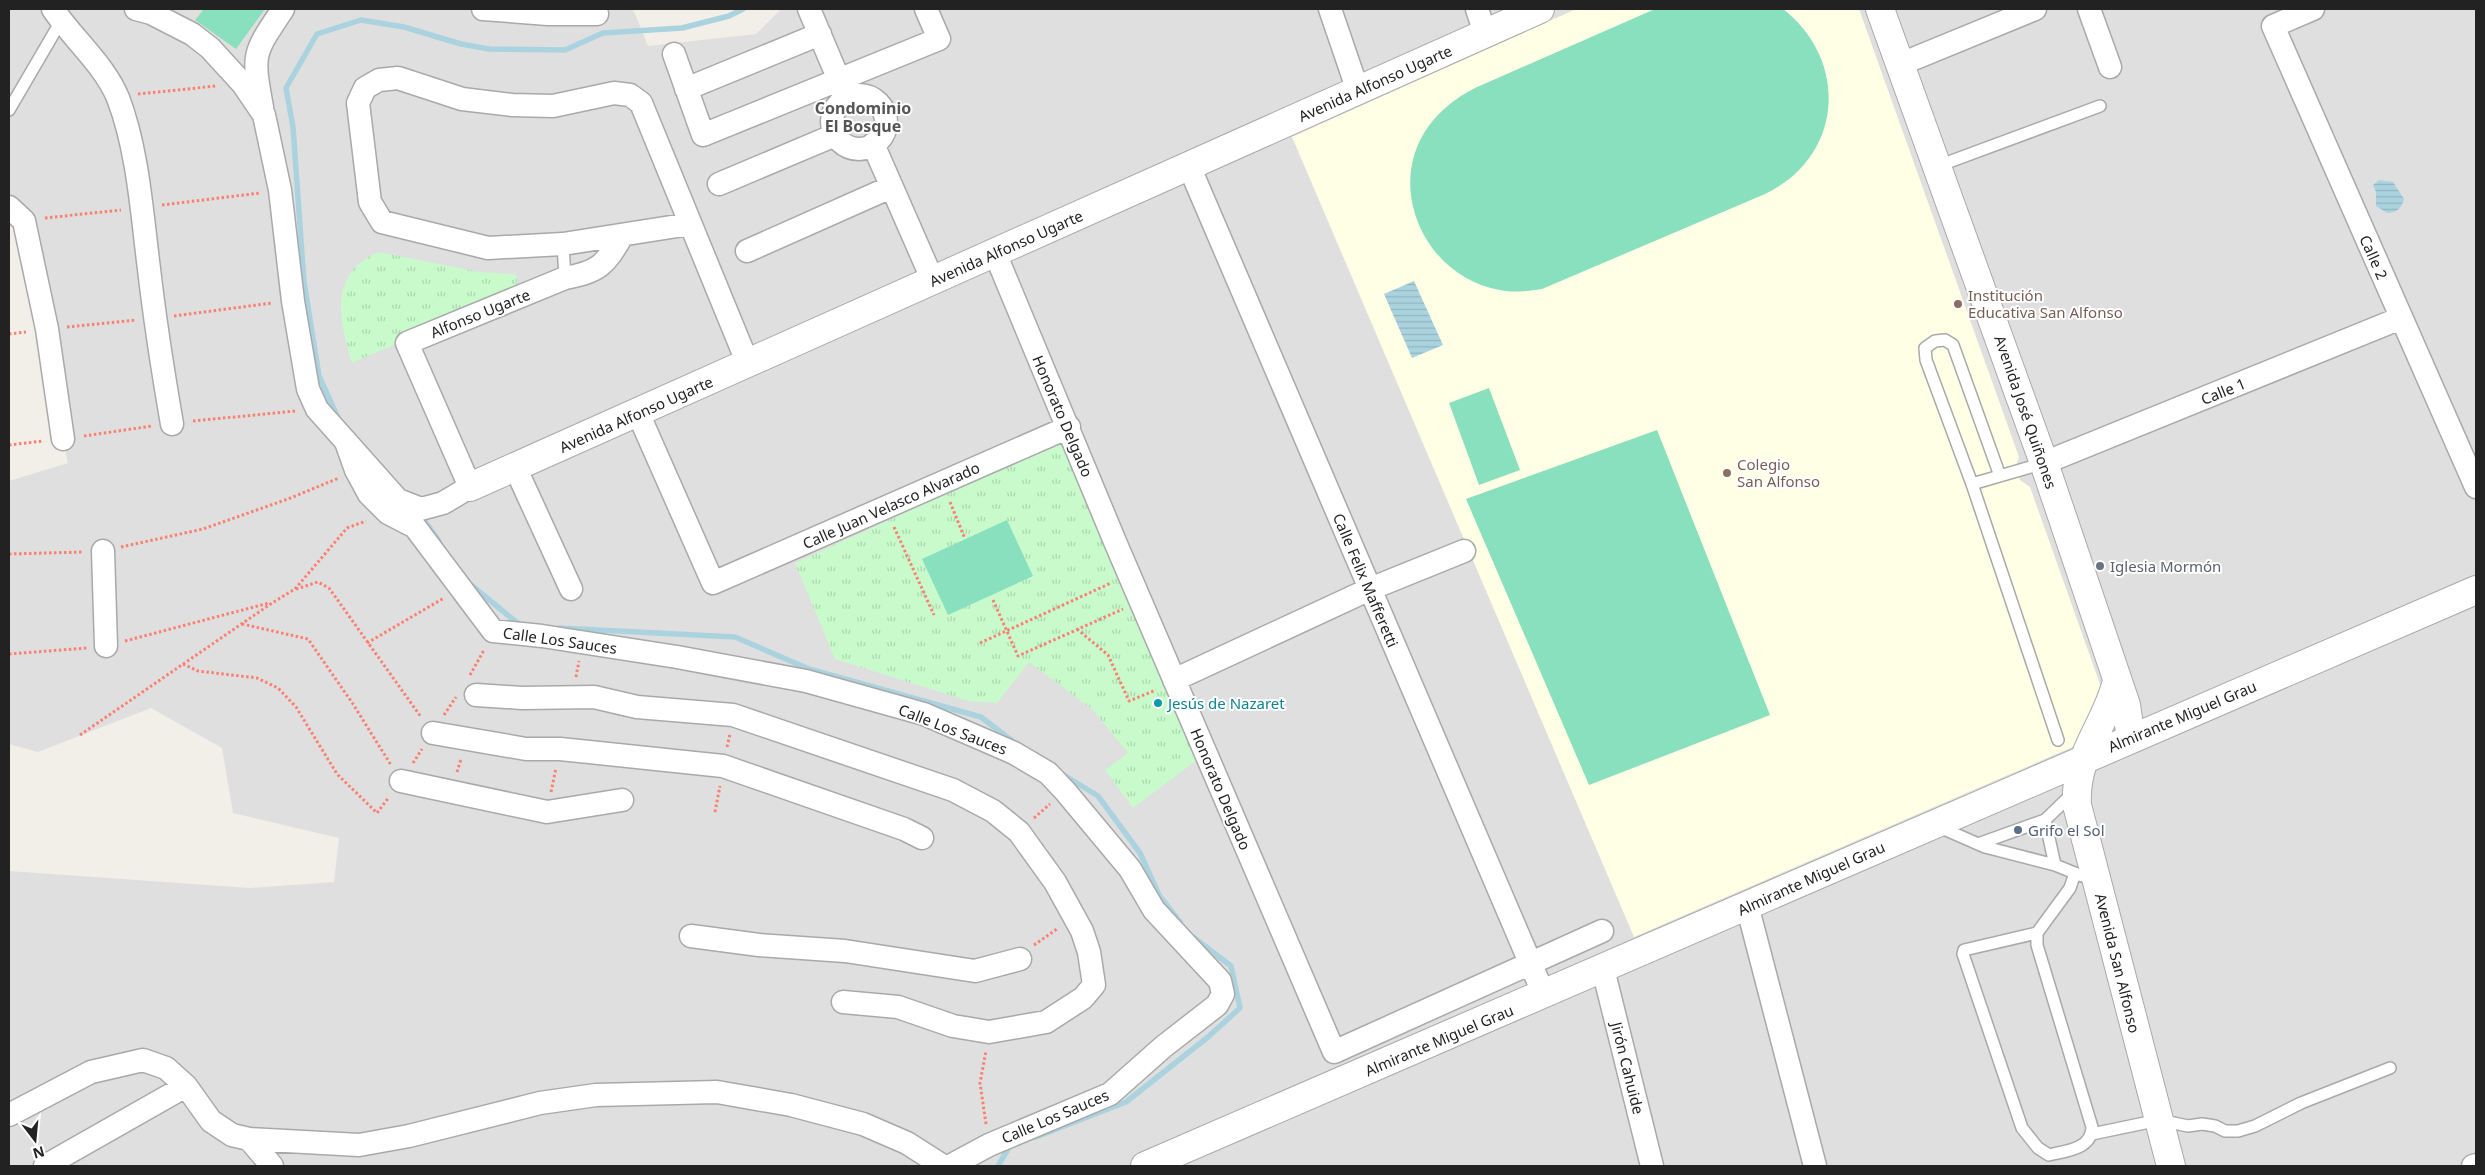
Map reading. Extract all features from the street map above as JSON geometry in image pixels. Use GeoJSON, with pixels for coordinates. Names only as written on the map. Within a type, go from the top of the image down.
{"type":"FeatureCollection","features":[{"type":"Feature","properties":{"kind":"street"},"geometry":{"type":"LineString","coordinates":[[136,9],[152,13],[192,34],[210,48],[243,84],[264,115]]}},
{"type":"Feature","properties":{"kind":"street"},"geometry":{"type":"LineString","coordinates":[[283,9],[258,47],[255,67],[280,190],[292,301],[308,389],[317,409],[398,500],[421,509],[443,503],[470,487]]}},
{"type":"Feature","properties":{"kind":"street"},"geometry":{"type":"LineString","coordinates":[[483,9],[597,14]]}},
{"type":"Feature","properties":{"kind":"street"},"geometry":{"type":"LineString","coordinates":[[809,9],[842,88],[840,102],[832,118],[835,135],[848,146],[865,148],[873,144],[884,130],[885,121],[880,105],[864,95],[842,88]]}},
{"type":"Feature","properties":{"kind":"street"},"geometry":{"type":"LineString","coordinates":[[674,54],[703,135],[842,88],[938,39],[926,9]]}},
{"type":"Feature","properties":{"kind":"street"},"geometry":{"type":"LineString","coordinates":[[1330,9],[1358,91]]}},
{"type":"Feature","properties":{"kind":"street","name":"Avenida Alfonso Ugarte"},"geometry":{"type":"LineString","coordinates":[[470,487],[1358,91],[1481,21],[1540,9]]}},
{"type":"Feature","properties":{"kind":"street","name":"Avenida José Quiñones"},"geometry":{"type":"LineString","coordinates":[[1880,9],[2044,463],[2126,705],[2131,738]]}},
{"type":"Feature","properties":{"kind":"street"},"geometry":{"type":"LineString","coordinates":[[1901,64],[2035,9]]}},
{"type":"Feature","properties":{"kind":"street"},"geometry":{"type":"LineString","coordinates":[[2089,9],[2110,66]]}},
{"type":"Feature","properties":{"kind":"street","name":"Calle 2"},"geometry":{"type":"LineString","coordinates":[[2313,9],[2273,26],[2476,487]]}},
{"type":"Feature","properties":{"kind":"street"},"geometry":{"type":"LineString","coordinates":[[57,15],[94,60],[117,96],[128,129],[140,198],[154,318],[172,424]]}},
{"type":"Feature","properties":{"kind":"street"},"geometry":{"type":"LineString","coordinates":[[686,89],[820,34]]}},
{"type":"Feature","properties":{"kind":"street"},"geometry":{"type":"LineString","coordinates":[[690,224],[564,244],[488,248],[382,222],[370,202],[358,103],[365,88],[378,80],[398,78],[462,99],[512,105],[553,106],[614,93],[630,94],[641,103],[690,224],[710,266],[748,364]]}},
{"type":"Feature","properties":{"kind":"street"},"geometry":{"type":"LineString","coordinates":[[719,184],[835,135]]}},
{"type":"Feature","properties":{"kind":"street"},"geometry":{"type":"LineString","coordinates":[[873,144],[933,281]]}},
{"type":"Feature","properties":{"kind":"street","name":"Calle Felix Mafferetti"},"geometry":{"type":"LineString","coordinates":[[1189,166],[1544,995]]}},
{"type":"Feature","properties":{"kind":"street"},"geometry":{"type":"LineString","coordinates":[[747,251],[892,187]]}},
{"type":"Feature","properties":{"kind":"street"},"geometry":{"type":"LineString","coordinates":[[9,207],[24,221],[47,329],[63,438]]}},
{"type":"Feature","properties":{"kind":"street","name":"Alfonso Ugarte"},"geometry":{"type":"LineString","coordinates":[[470,487],[407,343],[565,278],[588,274],[609,258],[622,236]]}},
{"type":"Feature","properties":{"kind":"street","name":"Honorato Delgado"},"geometry":{"type":"LineString","coordinates":[[995,253],[1069,427],[1167,684],[1334,1052],[1602,931]]}},
{"type":"Feature","properties":{"kind":"street","name":"Calle 1"},"geometry":{"type":"LineString","coordinates":[[2044,463],[2402,318]]}},
{"type":"Feature","properties":{"kind":"street","name":"Calle Juan Velasco Alvarado"},"geometry":{"type":"LineString","coordinates":[[638,413],[713,583],[1069,427]]}},
{"type":"Feature","properties":{"kind":"street","name":"Calle Los Sauces"},"geometry":{"type":"LineString","coordinates":[[346,442],[356,470],[369,494],[388,513],[415,527],[459,588],[494,631],[542,636],[677,657],[815,684],[924,714],[1014,753],[1048,774],[1065,791],[1130,869],[1154,910],[1220,981],[1223,994],[1217,1005],[1162,1047],[1110,1094],[989,1145],[950,1166]]}},
{"type":"Feature","properties":{"kind":"street"},"geometry":{"type":"LineString","coordinates":[[515,467],[571,589]]}},
{"type":"Feature","properties":{"kind":"street"},"geometry":{"type":"LineString","coordinates":[[104,551],[106,646]]}},
{"type":"Feature","properties":{"kind":"street"},"geometry":{"type":"LineString","coordinates":[[1167,684],[1370,589],[1464,551]]}},
{"type":"Feature","properties":{"kind":"street","name":"Almirante Miguel Grau"},"geometry":{"type":"LineString","coordinates":[[1145,1166],[1544,995],[2083,758],[2476,590]]}},
{"type":"Feature","properties":{"kind":"street"},"geometry":{"type":"LineString","coordinates":[[2083,758],[2114,694],[2117,681]]}},
{"type":"Feature","properties":{"kind":"street"},"geometry":{"type":"LineString","coordinates":[[476,695],[522,698],[594,697],[637,707],[733,715],[953,790],[993,811],[1018,832],[1055,882],[1075,918],[1089,952],[1094,985],[1083,998],[1046,1022],[989,1032],[953,1026],[898,1007],[842,1002]]}},
{"type":"Feature","properties":{"kind":"street"},"geometry":{"type":"LineString","coordinates":[[433,732],[526,750],[560,749],[724,766],[904,828],[922,838]]}},
{"type":"Feature","properties":{"kind":"street","name":"Avenida San Alfonso"},"geometry":{"type":"LineString","coordinates":[[2083,758],[2076,790],[2086,878],[2159,1120],[2171,1166]]}},
{"type":"Feature","properties":{"kind":"street"},"geometry":{"type":"LineString","coordinates":[[401,781],[546,812],[622,800]]}},
{"type":"Feature","properties":{"kind":"street"},"geometry":{"type":"LineString","coordinates":[[1747,905],[1816,1166]]}},
{"type":"Feature","properties":{"kind":"street"},"geometry":{"type":"LineString","coordinates":[[691,936],[760,945],[845,951],[975,971],[1020,959]]}},
{"type":"Feature","properties":{"kind":"street","name":"Jirón Cahuide"},"geometry":{"type":"LineString","coordinates":[[1603,969],[1652,1166]]}},
{"type":"Feature","properties":{"kind":"street"},"geometry":{"type":"LineString","coordinates":[[9,1115],[91,1072],[143,1060],[166,1068],[186,1086],[211,1121],[232,1135],[249,1139],[359,1145],[409,1136],[540,1104],[587,1096],[717,1092],[791,1105],[863,1124],[907,1143],[943,1166]]}},
{"type":"Feature","properties":{"kind":"street"},"geometry":{"type":"LineString","coordinates":[[45,1166],[186,1086]]}},
{"type":"Feature","properties":{"kind":"street"},"geometry":{"type":"LineString","coordinates":[[249,1139],[272,1166]]}},
{"type":"Feature","properties":{"kind":"lane"},"geometry":{"type":"LineString","coordinates":[[9,110],[57,15]]}},
{"type":"Feature","properties":{"kind":"lane"},"geometry":{"type":"LineString","coordinates":[[1938,166],[2100,106]]}},
{"type":"Feature","properties":{"kind":"lane"},"geometry":{"type":"LineString","coordinates":[[564,244],[565,278]]}},
{"type":"Feature","properties":{"kind":"lane"},"geometry":{"type":"LineString","coordinates":[[2000,476],[1958,354],[1949,342],[1935,341],[1925,348],[1926,360],[1972,484],[2058,740]]}},
{"type":"Feature","properties":{"kind":"lane"},"geometry":{"type":"LineString","coordinates":[[1972,484],[2044,463]]}},
{"type":"Feature","properties":{"kind":"lane"},"geometry":{"type":"LineString","coordinates":[[1978,844],[2044,820],[2076,790]]}},
{"type":"Feature","properties":{"kind":"lane"},"geometry":{"type":"LineString","coordinates":[[2044,820],[2056,865]]}},
{"type":"Feature","properties":{"kind":"lane"},"geometry":{"type":"LineString","coordinates":[[1934,824],[1978,844],[2056,865],[2086,878]]}},
{"type":"Feature","properties":{"kind":"lane"},"geometry":{"type":"LineString","coordinates":[[2037,933],[1964,950],[1963,960],[2022,1128],[2038,1148],[2049,1155],[2076,1148],[2088,1142],[2092,1134],[2092,1127],[2037,944],[2037,933],[2070,888],[2086,878]]}},
{"type":"Feature","properties":{"kind":"lane"},"geometry":{"type":"LineString","coordinates":[[2092,1134],[2159,1120],[2188,1126],[2202,1124],[2215,1126],[2225,1132],[2238,1132],[2255,1126],[2301,1103],[2390,1068]]}},
{"type":"Feature","properties":{"kind":"path"},"geometry":{"type":"LineString","coordinates":[[117,96],[243,84]]}},
{"type":"Feature","properties":{"kind":"path"},"geometry":{"type":"LineString","coordinates":[[9,554],[104,551],[203,529],[288,499],[356,470]]}},
{"type":"Feature","properties":{"kind":"path"},"geometry":{"type":"LineString","coordinates":[[948,497],[964,538]]}},
{"type":"Feature","properties":{"kind":"path"},"geometry":{"type":"LineString","coordinates":[[296,589],[347,528],[388,513]]}},
{"type":"Feature","properties":{"kind":"path"},"geometry":{"type":"LineString","coordinates":[[892,522],[934,615]]}},
{"type":"Feature","properties":{"kind":"path"},"geometry":{"type":"LineString","coordinates":[[80,735],[272,603],[296,589],[318,582],[329,588],[433,732]]}},
{"type":"Feature","properties":{"kind":"path"},"geometry":{"type":"LineString","coordinates":[[980,643],[1114,582]]}},
{"type":"Feature","properties":{"kind":"path"},"geometry":{"type":"LineString","coordinates":[[367,643],[459,588]]}},
{"type":"Feature","properties":{"kind":"path"},"geometry":{"type":"LineString","coordinates":[[993,600],[1018,656],[1125,608]]}},
{"type":"Feature","properties":{"kind":"path"},"geometry":{"type":"LineString","coordinates":[[9,654],[106,646],[272,603]]}},
{"type":"Feature","properties":{"kind":"path"},"geometry":{"type":"LineString","coordinates":[[241,624],[308,639],[353,704],[401,781]]}},
{"type":"Feature","properties":{"kind":"path"},"geometry":{"type":"LineString","coordinates":[[1077,629],[1108,655],[1129,701],[1167,684]]}},
{"type":"Feature","properties":{"kind":"path"},"geometry":{"type":"LineString","coordinates":[[183,664],[198,671],[257,678],[278,688],[296,707],[336,774],[377,813]]}},
{"type":"Feature","properties":{"kind":"path"},"geometry":{"type":"LineString","coordinates":[[715,812],[733,715]]}},
{"type":"Feature","properties":{"kind":"path"},"geometry":{"type":"LineString","coordinates":[[1018,832],[1065,791]]}},
{"type":"Feature","properties":{"kind":"path"},"geometry":{"type":"LineString","coordinates":[[1020,959],[1037,941],[1075,918]]}},
{"type":"Feature","properties":{"kind":"path"},"geometry":{"type":"LineString","coordinates":[[989,1032],[980,1083],[989,1145]]}},
{"type":"Feature","properties":{"kind":"shaded area"},"geometry":{"type":"Polygon","coordinates":[[[9,9],[633,9],[648,46],[756,34],[781,9],[2476,9],[2476,1166],[9,1166],[9,871],[250,888],[334,882],[339,838],[233,813],[222,748],[151,708],[38,752],[9,744],[9,481],[68,463],[18,218],[9,214],[9,9]]]}},
{"type":"Feature","properties":{"kind":"shaded area","name":"Colegio San Alfonso"},"geometry":{"type":"Polygon","coordinates":[[[1576,9],[1859,9],[2019,457],[2016,467],[2020,480],[2030,487],[2101,687],[2084,742],[1634,937],[1292,137],[1576,9]]]}},
{"type":"Feature","properties":{"kind":"green space"},"geometry":{"type":"Polygon","coordinates":[[[204,9],[265,9],[236,49],[195,20],[204,9]]]}},
{"type":"Feature","properties":{"kind":"green space"},"geometry":{"type":"Polygon","coordinates":[[[1655,9],[1783,9],[1800,25],[1814,44],[1823,64],[1828,85],[1828,107],[1824,129],[1815,150],[1792,177],[1765,194],[1542,289],[1516,292],[1500,290],[1474,282],[1452,268],[1434,250],[1420,227],[1412,203],[1410,177],[1415,151],[1428,127],[1449,105],[1475,88],[1655,9]]]}},
{"type":"Feature","properties":{"kind":"green space"},"geometry":{"type":"Polygon","coordinates":[[[378,252],[479,272],[514,274],[517,276],[516,288],[513,293],[352,363],[341,315],[341,300],[344,286],[351,273],[362,261],[378,252]]]}},
{"type":"Feature","properties":{"kind":"green space"},"geometry":{"type":"Polygon","coordinates":[[[1489,388],[1520,470],[1479,485],[1449,403],[1489,388]]]}},
{"type":"Feature","properties":{"kind":"green space"},"geometry":{"type":"Polygon","coordinates":[[[1657,430],[1770,715],[1589,785],[1466,499],[1657,430]]]}},
{"type":"Feature","properties":{"kind":"green space"},"geometry":{"type":"Polygon","coordinates":[[[1060,442],[1197,760],[1133,808],[1105,770],[1128,753],[1093,710],[1029,662],[997,703],[969,701],[835,659],[795,563],[1060,442]]]}},
{"type":"Feature","properties":{"kind":"green space"},"geometry":{"type":"Polygon","coordinates":[[[1007,520],[1033,576],[948,615],[922,559],[1007,520]]]}},
{"type":"Feature","properties":{"kind":"water"},"geometry":{"type":"Polygon","coordinates":[[[2379,180],[2393,182],[2404,199],[2402,205],[2396,211],[2387,213],[2376,206],[2376,192],[2373,185],[2379,180]]]}},
{"type":"Feature","properties":{"kind":"water"},"geometry":{"type":"Polygon","coordinates":[[[1414,281],[1443,345],[1412,358],[1384,294],[1414,281]]]}},
{"type":"Feature","properties":{"kind":"waterway"},"geometry":{"type":"LineString","coordinates":[[338,418],[319,376],[304,282],[293,127],[286,88],[317,34],[361,20],[404,27],[461,44],[489,49],[565,50],[603,33],[682,28],[729,16],[743,9]]}},
{"type":"Feature","properties":{"kind":"waterway"},"geometry":{"type":"LineString","coordinates":[[420,514],[439,541]]}},
{"type":"Feature","properties":{"kind":"waterway"},"geometry":{"type":"LineString","coordinates":[[471,585],[520,625]]}},
{"type":"Feature","properties":{"kind":"waterway"},"geometry":{"type":"LineString","coordinates":[[559,628],[735,637],[809,669],[981,717],[1015,743]]}},
{"type":"Feature","properties":{"kind":"waterway"},"geometry":{"type":"LineString","coordinates":[[1062,774],[1098,796],[1140,853],[1159,895],[1180,922]]}},
{"type":"Feature","properties":{"kind":"waterway"},"geometry":{"type":"LineString","coordinates":[[1036,1137],[1126,1102],[1208,1037],[1240,1008],[1231,966],[1193,937]]}},
{"type":"Feature","properties":{"kind":"waterway"},"geometry":{"type":"LineString","coordinates":[[998,1166],[1011,1144]]}},
{"type":"Feature","properties":{"kind":"place","name":"Institución Educativa San Alfonso"},"geometry":{"type":"Point","coordinates":[1958,304]}},
{"type":"Feature","properties":{"kind":"place","name":"Colegio San Alfonso"},"geometry":{"type":"Point","coordinates":[1727,473]}},
{"type":"Feature","properties":{"kind":"place","name":"Iglesia Mormón"},"geometry":{"type":"Point","coordinates":[2100,566]}},
{"type":"Feature","properties":{"kind":"place","name":"Jesús de Nazaret"},"geometry":{"type":"Point","coordinates":[1158,703]}},
{"type":"Feature","properties":{"kind":"place","name":"Grifo el Sol"},"geometry":{"type":"Point","coordinates":[2018,830]}},
{"type":"Feature","properties":{"kind":"district","name":"Condominio El Bosque"},"geometry":{"type":"Point","coordinates":[863,117]}}]}
